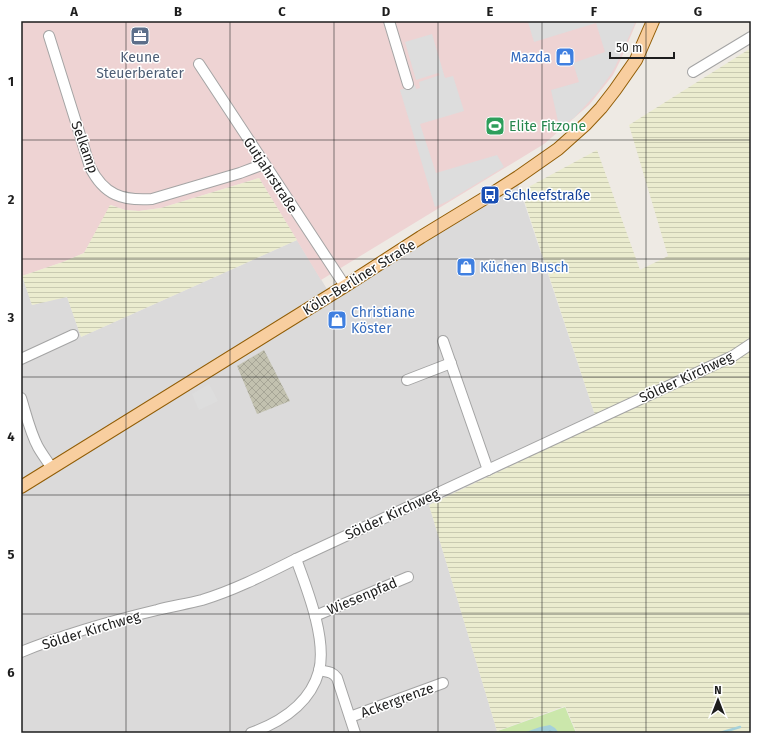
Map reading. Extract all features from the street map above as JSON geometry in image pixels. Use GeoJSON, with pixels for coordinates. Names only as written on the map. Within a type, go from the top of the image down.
{"type":"FeatureCollection","features":[{"type":"Feature","properties":{"kind":"main road","name":"Köln-Berliner Straße"},"geometry":{"type":"LineString","coordinates":[[21,487],[518,177],[558,149],[586,124],[615,90],[636,60],[653,21]]}},
{"type":"Feature","properties":{"kind":"street"},"geometry":{"type":"LineString","coordinates":[[389,21],[408,84]]}},
{"type":"Feature","properties":{"kind":"street","name":"Selkamp"},"geometry":{"type":"LineString","coordinates":[[49,36],[90,167],[101,185],[112,193],[127,198],[140,200],[152,199],[240,173],[264,164]]}},
{"type":"Feature","properties":{"kind":"street"},"geometry":{"type":"LineString","coordinates":[[693,72],[751,37]]}},
{"type":"Feature","properties":{"kind":"street","name":"Gutjahrstraße"},"geometry":{"type":"LineString","coordinates":[[199,64],[344,286]]}},
{"type":"Feature","properties":{"kind":"street"},"geometry":{"type":"LineString","coordinates":[[21,360],[73,336]]}},
{"type":"Feature","properties":{"kind":"street"},"geometry":{"type":"LineString","coordinates":[[443,341],[488,470]]}},
{"type":"Feature","properties":{"kind":"street","name":"Sölder Kirchweg"},"geometry":{"type":"LineString","coordinates":[[21,652],[89,628],[223,593],[259,578],[296,558],[733,356],[751,344]]}},
{"type":"Feature","properties":{"kind":"street"},"geometry":{"type":"LineString","coordinates":[[407,380],[451,363]]}},
{"type":"Feature","properties":{"kind":"street"},"geometry":{"type":"LineString","coordinates":[[21,398],[33,436],[38,447],[52,468]]}},
{"type":"Feature","properties":{"kind":"street"},"geometry":{"type":"LineString","coordinates":[[251,733],[282,719],[299,705],[310,691],[319,670],[320,640],[315,616],[296,558]]}},
{"type":"Feature","properties":{"kind":"street","name":"Wiesenpfad"},"geometry":{"type":"LineString","coordinates":[[315,616],[408,577]]}},
{"type":"Feature","properties":{"kind":"street"},"geometry":{"type":"LineString","coordinates":[[319,670],[331,672],[337,678],[355,733]]}},
{"type":"Feature","properties":{"kind":"street","name":"Ackergrenze"},"geometry":{"type":"LineString","coordinates":[[350,717],[443,683]]}},
{"type":"Feature","properties":{"kind":"shaded area"},"geometry":{"type":"Polygon","coordinates":[[[21,21],[637,21],[613,75],[589,105],[544,144],[321,280],[259,178],[161,208],[139,211],[125,210],[111,205],[84,253],[22,276],[21,21]]]}},
{"type":"Feature","properties":{"kind":"shaded area"},"geometry":{"type":"Polygon","coordinates":[[[595,21],[596,23],[534,42],[528,22],[595,21]]]}},
{"type":"Feature","properties":{"kind":"shaded area"},"geometry":{"type":"Polygon","coordinates":[[[604,21],[636,21],[611,74],[597,93],[574,118],[559,126],[551,90],[579,82],[573,63],[605,52],[596,23],[604,21]]]}},
{"type":"Feature","properties":{"kind":"shaded area"},"geometry":{"type":"Polygon","coordinates":[[[432,34],[445,78],[453,76],[464,111],[420,124],[436,173],[497,155],[504,167],[448,201],[435,207],[400,90],[415,85],[416,89],[420,88],[419,82],[440,75],[438,73],[416,80],[405,42],[432,34]]]}},
{"type":"Feature","properties":{"kind":"shaded area"},"geometry":{"type":"Polygon","coordinates":[[[751,48],[751,733],[577,733],[565,706],[497,731],[429,505],[598,424],[521,191],[597,150],[640,270],[668,256],[629,125],[751,48]]]}},
{"type":"Feature","properties":{"kind":"shaded area"},"geometry":{"type":"Polygon","coordinates":[[[259,178],[297,240],[81,337],[67,297],[32,305],[22,276],[84,253],[110,205],[125,210],[139,211],[161,208],[259,178]]]}},
{"type":"Feature","properties":{"kind":"shaded area"},"geometry":{"type":"Polygon","coordinates":[[[518,184],[598,424],[429,505],[497,731],[489,733],[21,733],[21,272],[32,305],[67,296],[81,337],[297,240],[333,299],[518,184]]]}},
{"type":"Feature","properties":{"kind":"shaded area"},"geometry":{"type":"Polygon","coordinates":[[[264,350],[290,401],[257,414],[237,366],[264,350]]]}},
{"type":"Feature","properties":{"kind":"shaded area"},"geometry":{"type":"Polygon","coordinates":[[[209,384],[218,401],[199,410],[192,394],[209,384]]]}},
{"type":"Feature","properties":{"kind":"green space"},"geometry":{"type":"Polygon","coordinates":[[[565,707],[576,733],[489,733],[498,731],[565,707]]]}},
{"type":"Feature","properties":{"kind":"water"},"geometry":{"type":"Polygon","coordinates":[[[550,725],[559,733],[523,733],[540,727],[550,725]]]}},
{"type":"Feature","properties":{"kind":"waterway"},"geometry":{"type":"LineString","coordinates":[[720,733],[740,727]]}},
{"type":"Feature","properties":{"kind":"place","name":"Keune Steuerberater"},"geometry":{"type":"Point","coordinates":[140,36]}},
{"type":"Feature","properties":{"kind":"place","name":"Mazda"},"geometry":{"type":"Point","coordinates":[565,57]}},
{"type":"Feature","properties":{"kind":"place","name":"Elite Fitzone"},"geometry":{"type":"Point","coordinates":[495,126]}},
{"type":"Feature","properties":{"kind":"place","name":"Schleefstraße"},"geometry":{"type":"Point","coordinates":[490,195]}},
{"type":"Feature","properties":{"kind":"place","name":"Küchen Busch"},"geometry":{"type":"Point","coordinates":[466,267]}},
{"type":"Feature","properties":{"kind":"place","name":"Christiane Köster"},"geometry":{"type":"Point","coordinates":[337,320]}}]}
